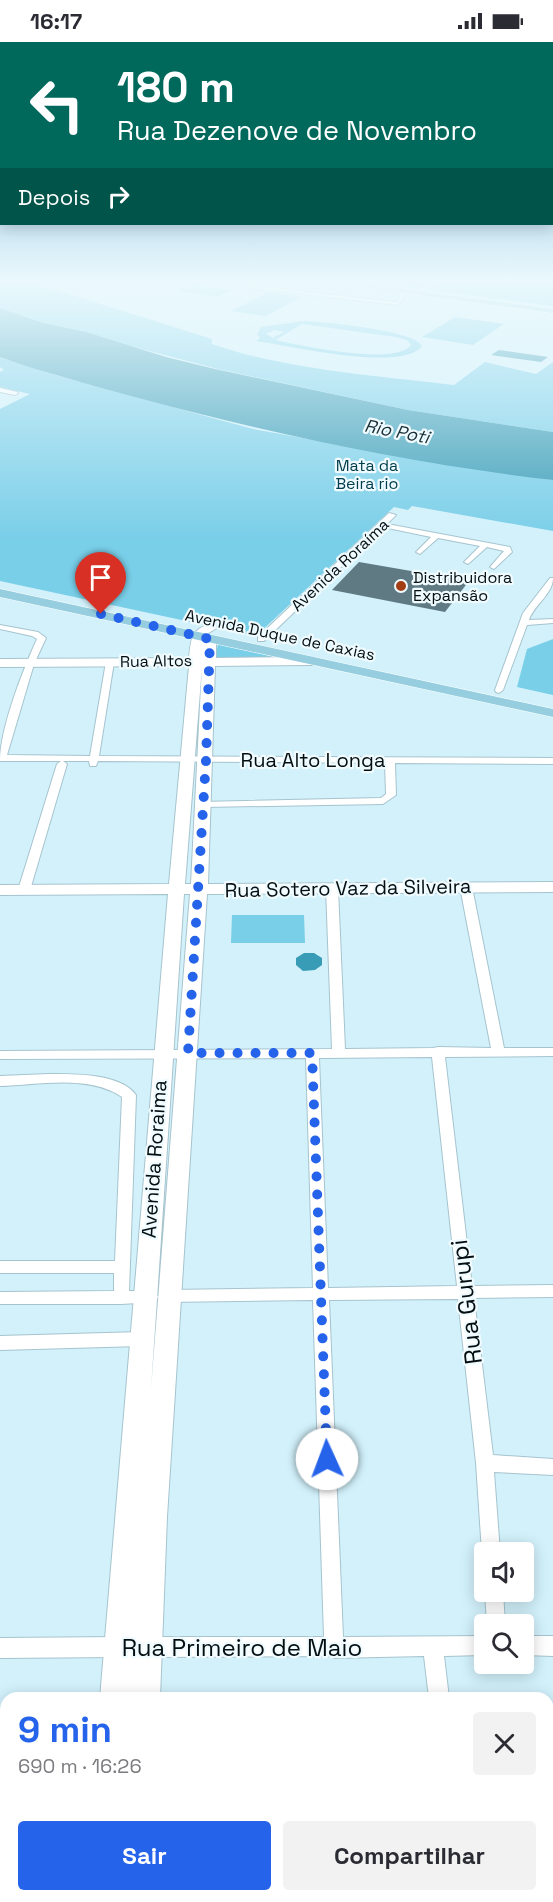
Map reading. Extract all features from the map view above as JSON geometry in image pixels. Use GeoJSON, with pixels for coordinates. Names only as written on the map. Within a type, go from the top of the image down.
{"type":"FeatureCollection","features":[{"type":"Feature","properties":{"kind":"main road","name":"Avenida Duque de Caxias"},"geometry":{"type":"LineString","coordinates":[[0,584],[312,661],[553,713]]}},
{"type":"Feature","properties":{"kind":"main road","name":"Avenida Duque de Caxias"},"geometry":{"type":"LineString","coordinates":[[0,593],[206,635],[261,639],[553,702]]}},
{"type":"Feature","properties":{"kind":"street"},"geometry":{"type":"LineString","coordinates":[[0,390],[15,393]]}},
{"type":"Feature","properties":{"kind":"street","name":"Avenida Roraíma"},"geometry":{"type":"LineString","coordinates":[[261,639],[392,515]]}},
{"type":"Feature","properties":{"kind":"street"},"geometry":{"type":"LineString","coordinates":[[382,525],[507,549],[494,567]]}},
{"type":"Feature","properties":{"kind":"street"},"geometry":{"type":"LineString","coordinates":[[420,552],[437,535]]}},
{"type":"Feature","properties":{"kind":"street"},"geometry":{"type":"LineString","coordinates":[[468,562],[486,544]]}},
{"type":"Feature","properties":{"kind":"street"},"geometry":{"type":"LineString","coordinates":[[499,690],[531,608],[553,580]]}},
{"type":"Feature","properties":{"kind":"street"},"geometry":{"type":"LineString","coordinates":[[524,623],[553,621]]}},
{"type":"Feature","properties":{"kind":"street"},"geometry":{"type":"LineString","coordinates":[[0,627],[42,637],[30,664],[0,760]]}},
{"type":"Feature","properties":{"kind":"street","name":"Avenida Roraima"},"geometry":{"type":"LineString","coordinates":[[145,1692],[154,1517],[188,1053],[188,890],[193,761],[206,635]]}},
{"type":"Feature","properties":{"kind":"street","name":"Avenida Roraima"},"geometry":{"type":"LineString","coordinates":[[115,1692],[162,1053],[203,804],[193,761],[203,660]]}},
{"type":"Feature","properties":{"kind":"street","name":"Rua Altos"},"geometry":{"type":"LineString","coordinates":[[0,663],[312,661]]}},
{"type":"Feature","properties":{"kind":"street"},"geometry":{"type":"LineString","coordinates":[[93,762],[110,662]]}},
{"type":"Feature","properties":{"kind":"street","name":"Rua Alto Longa"},"geometry":{"type":"LineString","coordinates":[[0,760],[62,764],[93,762]]}},
{"type":"Feature","properties":{"kind":"street","name":"Rua Alto Longa"},"geometry":{"type":"LineString","coordinates":[[0,760],[93,762],[553,761]]}},
{"type":"Feature","properties":{"kind":"street"},"geometry":{"type":"LineString","coordinates":[[203,804],[383,801],[391,795],[390,760]]}},
{"type":"Feature","properties":{"kind":"street"},"geometry":{"type":"LineString","coordinates":[[24,890],[62,764]]}},
{"type":"Feature","properties":{"kind":"street"},"geometry":{"type":"LineString","coordinates":[[466,887],[498,1051]]}},
{"type":"Feature","properties":{"kind":"street","name":"Rua Sotero Vaz da Silveira"},"geometry":{"type":"LineString","coordinates":[[0,890],[553,887]]}},
{"type":"Feature","properties":{"kind":"street"},"geometry":{"type":"LineString","coordinates":[[332,889],[339,1053]]}},
{"type":"Feature","properties":{"kind":"street","name":"Rua Gurupi"},"geometry":{"type":"LineString","coordinates":[[438,1051],[485,1463],[491,1542]]}},
{"type":"Feature","properties":{"kind":"street"},"geometry":{"type":"LineString","coordinates":[[0,1055],[553,1052]]}},
{"type":"Feature","properties":{"kind":"street"},"geometry":{"type":"LineString","coordinates":[[312,1053],[334,1648]]}},
{"type":"Feature","properties":{"kind":"street"},"geometry":{"type":"LineString","coordinates":[[0,1081],[97,1080],[119,1086],[129,1095],[121,1298]]}},
{"type":"Feature","properties":{"kind":"street"},"geometry":{"type":"LineString","coordinates":[[0,1267],[121,1267]]}},
{"type":"Feature","properties":{"kind":"street"},"geometry":{"type":"LineString","coordinates":[[0,1298],[144,1298],[171,1295],[553,1291]]}},
{"type":"Feature","properties":{"kind":"street"},"geometry":{"type":"LineString","coordinates":[[0,1342],[141,1339]]}},
{"type":"Feature","properties":{"kind":"street"},"geometry":{"type":"LineString","coordinates":[[485,1463],[553,1467]]}},
{"type":"Feature","properties":{"kind":"street"},"geometry":{"type":"LineString","coordinates":[[127,1519],[154,1517]]}},
{"type":"Feature","properties":{"kind":"street"},"geometry":{"type":"LineString","coordinates":[[433,1646],[438,1692]]}},
{"type":"Feature","properties":{"kind":"street","name":"Rua Primeiro de Maio"},"geometry":{"type":"LineString","coordinates":[[0,1648],[474,1646]]}},
{"type":"Feature","properties":{"kind":"street"},"geometry":{"type":"LineString","coordinates":[[534,1646],[553,1646]]}},
{"type":"Feature","properties":{"kind":"green space","name":"Mata da Beira rio"},"geometry":{"type":"Polygon","coordinates":[[[0,367],[30,367],[253,429],[465,467],[553,480],[553,531],[412,506],[408,510],[394,507],[256,636],[0,581],[0,409],[30,394],[0,387],[0,372],[4,370],[0,367]]]}},
{"type":"Feature","properties":{"kind":"green space"},"geometry":{"type":"Polygon","coordinates":[[[210,367],[305,367],[454,385],[479,367],[505,367],[536,374],[546,367],[553,367],[553,432],[408,410],[210,367]]]}},
{"type":"Feature","properties":{"kind":"green space"},"geometry":{"type":"Polygon","coordinates":[[[553,639],[553,695],[517,687],[527,649],[553,639]]]}},
{"type":"Feature","properties":{"kind":"green space"},"geometry":{"type":"Polygon","coordinates":[[[218,644],[286,658],[215,659],[218,644]]]}},
{"type":"Feature","properties":{"kind":"green space"},"geometry":{"type":"Polygon","coordinates":[[[232,915],[304,915],[305,943],[231,943],[232,915]]]}},
{"type":"Feature","properties":{"kind":"water","name":"Rio Poti"},"geometry":{"type":"Polygon","coordinates":[[[29,367],[206,367],[408,410],[553,432],[553,480],[422,461],[290,435],[160,404],[29,367]]]}},
{"type":"Feature","properties":{"kind":"water"},"geometry":{"type":"Polygon","coordinates":[[[304,953],[314,953],[322,958],[322,965],[315,970],[303,971],[296,965],[296,958],[304,953]]]}},
{"type":"Feature","properties":{"kind":"building","name":"Distribuidora Expansão"},"geometry":{"type":"Polygon","coordinates":[[[359,562],[469,581],[445,612],[332,590],[359,562]]]}},
{"type":"Feature","properties":{"kind":"place","name":"Distribuidora Expansão"},"geometry":{"type":"Point","coordinates":[401,586]}},
{"type":"Feature","properties":{"kind":"route"},"geometry":{"type":"LineString","coordinates":[[101,614],[210,639],[206,760],[188,1053],[312,1053],[327,1459]]}}]}
